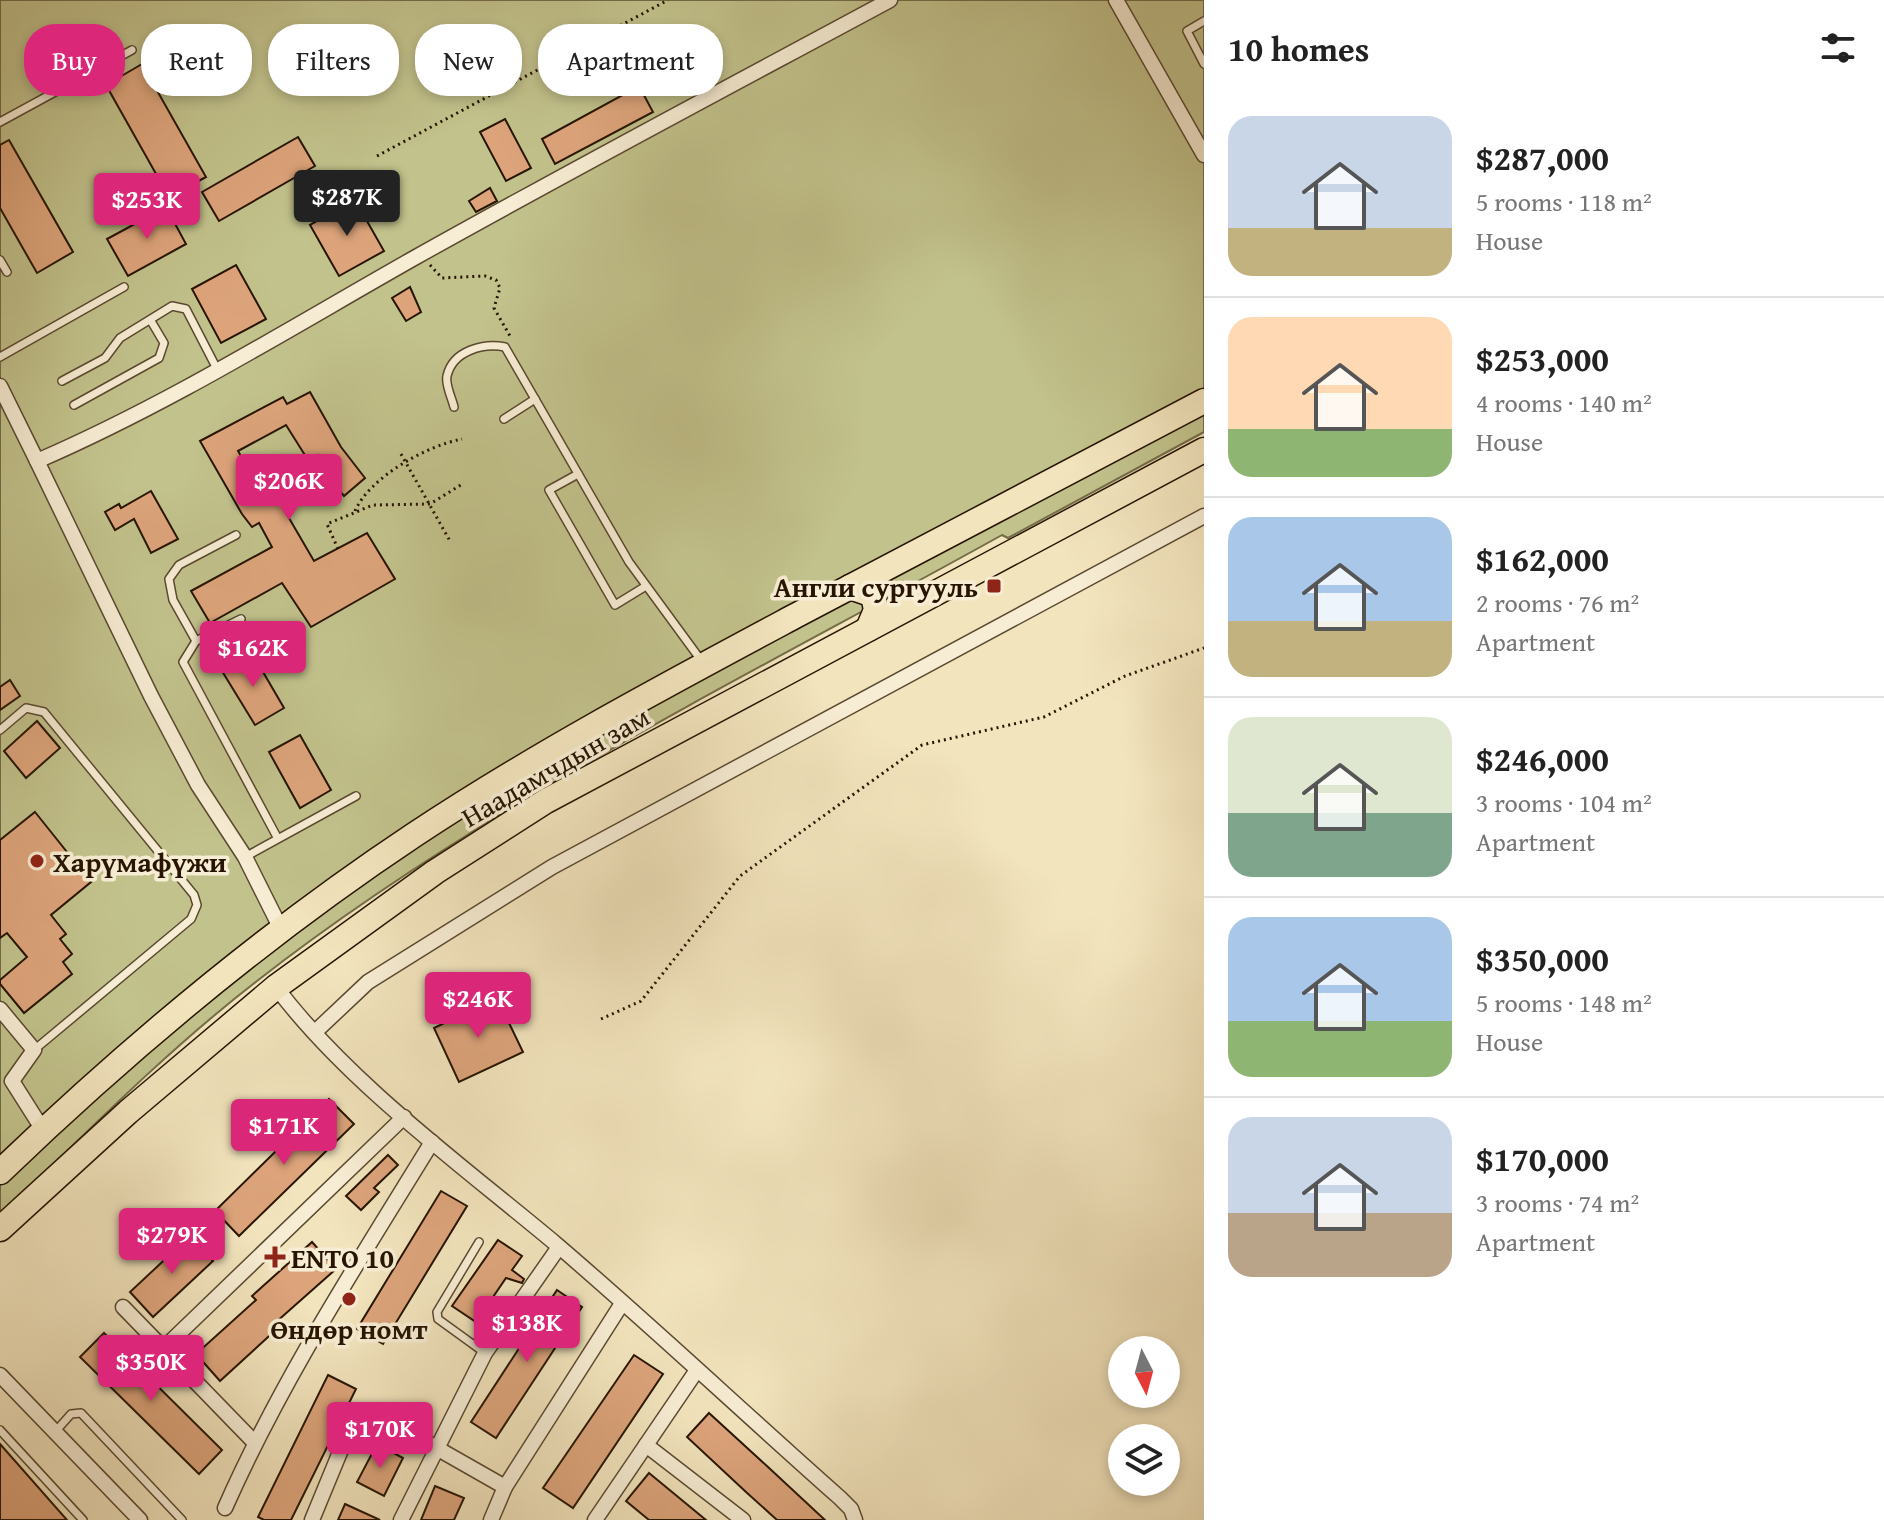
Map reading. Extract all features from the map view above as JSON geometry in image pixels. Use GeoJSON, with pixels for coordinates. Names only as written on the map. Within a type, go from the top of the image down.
{"type":"FeatureCollection","features":[{"type":"Feature","properties":{"kind":"highway","name":"Наадамчдын зам"},"geometry":{"type":"LineString","coordinates":[[0,1172],[102,1075],[281,929],[415,834],[511,773],[704,665],[1204,401]]}},
{"type":"Feature","properties":{"kind":"highway","name":"Наадамчдын зам"},"geometry":{"type":"LineString","coordinates":[[0,1229],[128,1112],[276,987],[435,872],[546,801],[1204,450]]}},
{"type":"Feature","properties":{"kind":"highway"},"geometry":{"type":"LineString","coordinates":[[1005,507],[998,523],[998,537],[1006,547],[1014,550]]}},
{"type":"Feature","properties":{"kind":"highway"},"geometry":{"type":"LineString","coordinates":[[850,587],[867,590],[876,603],[868,629]]}},
{"type":"Feature","properties":{"kind":"street"},"geometry":{"type":"LineString","coordinates":[[37,461],[85,440],[217,369],[505,207],[890,0]]}},
{"type":"Feature","properties":{"kind":"street"},"geometry":{"type":"LineString","coordinates":[[1116,0],[1204,155]]}},
{"type":"Feature","properties":{"kind":"street"},"geometry":{"type":"LineString","coordinates":[[0,386],[151,696],[198,785],[245,857],[281,929]]}},
{"type":"Feature","properties":{"kind":"street"},"geometry":{"type":"LineString","coordinates":[[315,1032],[368,982],[552,867],[1204,516]]}},
{"type":"Feature","properties":{"kind":"street"},"geometry":{"type":"LineString","coordinates":[[276,987],[315,1032],[404,1117],[559,1247],[697,1370],[840,1498],[851,1509],[855,1520]]}},
{"type":"Feature","properties":{"kind":"street"},"geometry":{"type":"LineString","coordinates":[[0,1009],[34,1050],[12,1081],[43,1130]]}},
{"type":"Feature","properties":{"kind":"street"},"geometry":{"type":"LineString","coordinates":[[165,1347],[404,1117]]}},
{"type":"Feature","properties":{"kind":"street"},"geometry":{"type":"LineString","coordinates":[[225,1508],[254,1442],[313,1335],[432,1142]]}},
{"type":"Feature","properties":{"kind":"street"},"geometry":{"type":"LineString","coordinates":[[401,1520],[435,1447],[485,1353],[559,1247]]}},
{"type":"Feature","properties":{"kind":"street"},"geometry":{"type":"LineString","coordinates":[[491,1520],[505,1487],[621,1305]]}},
{"type":"Feature","properties":{"kind":"street"},"geometry":{"type":"LineString","coordinates":[[123,1307],[254,1442]]}},
{"type":"Feature","properties":{"kind":"street"},"geometry":{"type":"LineString","coordinates":[[598,1519],[697,1370]]}},
{"type":"Feature","properties":{"kind":"street"},"geometry":{"type":"LineString","coordinates":[[0,1375],[140,1520]]}},
{"type":"Feature","properties":{"kind":"street"},"geometry":{"type":"LineString","coordinates":[[312,1520],[350,1428],[358,1418],[370,1415],[382,1417],[505,1487]]}},
{"type":"Feature","properties":{"kind":"street"},"geometry":{"type":"LineString","coordinates":[[646,1445],[743,1520]]}},
{"type":"Feature","properties":{"kind":"lane"},"geometry":{"type":"LineString","coordinates":[[1204,21],[1187,31],[1204,64]]}},
{"type":"Feature","properties":{"kind":"lane"},"geometry":{"type":"LineString","coordinates":[[0,122],[132,50]]}},
{"type":"Feature","properties":{"kind":"lane"},"geometry":{"type":"LineString","coordinates":[[0,260],[7,272]]}},
{"type":"Feature","properties":{"kind":"lane"},"geometry":{"type":"LineString","coordinates":[[0,357],[124,287]]}},
{"type":"Feature","properties":{"kind":"lane"},"geometry":{"type":"LineString","coordinates":[[62,381],[105,358],[120,338],[151,321],[165,307],[186,309],[217,369]]}},
{"type":"Feature","properties":{"kind":"lane"},"geometry":{"type":"LineString","coordinates":[[74,405],[159,358],[164,343],[151,321]]}},
{"type":"Feature","properties":{"kind":"lane"},"geometry":{"type":"LineString","coordinates":[[454,407],[446,378],[451,365],[470,350],[487,344],[505,347],[646,586],[704,665]]}},
{"type":"Feature","properties":{"kind":"lane"},"geometry":{"type":"LineString","coordinates":[[504,419],[535,399]]}},
{"type":"Feature","properties":{"kind":"lane"},"geometry":{"type":"LineString","coordinates":[[578,474],[549,490],[615,605],[646,586]]}},
{"type":"Feature","properties":{"kind":"lane"},"geometry":{"type":"LineString","coordinates":[[196,641],[173,600],[169,579],[179,565],[236,535]]}},
{"type":"Feature","properties":{"kind":"lane"},"geometry":{"type":"LineString","coordinates":[[241,619],[196,641],[183,662],[277,837]]}},
{"type":"Feature","properties":{"kind":"lane"},"geometry":{"type":"LineString","coordinates":[[0,730],[26,708],[44,712],[194,895],[197,905],[191,919],[34,1050]]}},
{"type":"Feature","properties":{"kind":"lane"},"geometry":{"type":"LineString","coordinates":[[245,857],[356,796]]}},
{"type":"Feature","properties":{"kind":"lane"},"geometry":{"type":"LineString","coordinates":[[479,1242],[437,1312],[438,1319],[485,1353]]}},
{"type":"Feature","properties":{"kind":"lane"},"geometry":{"type":"LineString","coordinates":[[55,1432],[71,1414],[81,1413],[182,1520]]}},
{"type":"Feature","properties":{"kind":"lane"},"geometry":{"type":"LineString","coordinates":[[0,1430],[83,1520]]}},
{"type":"Feature","properties":{"kind":"path"},"geometry":{"type":"LineString","coordinates":[[377,156],[668,0]]}},
{"type":"Feature","properties":{"kind":"path"},"geometry":{"type":"LineString","coordinates":[[355,512],[360,498],[406,463],[462,439]]}},
{"type":"Feature","properties":{"kind":"path"},"geometry":{"type":"LineString","coordinates":[[401,454],[450,541]]}},
{"type":"Feature","properties":{"kind":"path"},"geometry":{"type":"LineString","coordinates":[[338,549],[327,524],[373,505],[430,504],[464,483]]}},
{"type":"Feature","properties":{"kind":"path"},"geometry":{"type":"LineString","coordinates":[[601,1019],[641,1001],[740,876],[922,745],[1044,717],[1125,676],[1204,648]]}},
{"type":"Feature","properties":{"kind":"green space"},"geometry":{"type":"Polygon","coordinates":[[[0,0],[1204,0],[1204,432],[1008,538],[1002,535],[716,691],[526,799],[433,857],[343,917],[223,1008],[126,1095],[0,1216],[0,0]]]}},
{"type":"Feature","properties":{"kind":"building"},"geometry":{"type":"Polygon","coordinates":[[[141,65],[141,96],[160,96],[206,177],[169,197],[112,96],[125,96],[125,74],[141,65]]]}},
{"type":"Feature","properties":{"kind":"building"},"geometry":{"type":"Polygon","coordinates":[[[621,96],[644,96],[653,112],[555,164],[542,139],[621,96]]]}},
{"type":"Feature","properties":{"kind":"building"},"geometry":{"type":"Polygon","coordinates":[[[505,119],[531,168],[506,181],[480,132],[505,119]]]}},
{"type":"Feature","properties":{"kind":"building"},"geometry":{"type":"Polygon","coordinates":[[[298,137],[315,166],[219,221],[202,192],[298,137]]]}},
{"type":"Feature","properties":{"kind":"building"},"geometry":{"type":"Polygon","coordinates":[[[9,140],[73,252],[37,273],[0,208],[0,145],[9,140]]]}},
{"type":"Feature","properties":{"kind":"building"},"geometry":{"type":"Polygon","coordinates":[[[490,188],[497,201],[476,212],[469,201],[490,188]]]}},
{"type":"Feature","properties":{"kind":"building"},"geometry":{"type":"Polygon","coordinates":[[[355,200],[384,251],[339,276],[310,225],[355,200]]]}},
{"type":"Feature","properties":{"kind":"building"},"geometry":{"type":"Polygon","coordinates":[[[166,207],[186,244],[128,276],[107,239],[166,207]]]}},
{"type":"Feature","properties":{"kind":"building"},"geometry":{"type":"Polygon","coordinates":[[[236,265],[266,319],[221,343],[192,289],[236,265]]]}},
{"type":"Feature","properties":{"kind":"building"},"geometry":{"type":"Polygon","coordinates":[[[410,287],[421,312],[406,321],[392,298],[410,287]]]}},
{"type":"Feature","properties":{"kind":"building"},"geometry":{"type":"Polygon","coordinates":[[[310,392],[341,447],[365,478],[344,496],[324,472],[318,455],[308,460],[286,425],[238,451],[266,499],[275,494],[314,561],[367,533],[395,579],[311,627],[282,583],[210,623],[191,591],[272,547],[259,523],[252,527],[242,514],[200,441],[283,397],[287,404],[310,392]]]}},
{"type":"Feature","properties":{"kind":"building"},"geometry":{"type":"Polygon","coordinates":[[[151,491],[178,539],[151,553],[134,519],[115,530],[105,512],[119,504],[121,508],[151,491]]]}},
{"type":"Feature","properties":{"kind":"building"},"geometry":{"type":"Polygon","coordinates":[[[252,653],[284,708],[255,725],[222,671],[252,653]]]}},
{"type":"Feature","properties":{"kind":"building"},"geometry":{"type":"Polygon","coordinates":[[[10,680],[20,696],[0,710],[0,687],[10,680]]]}},
{"type":"Feature","properties":{"kind":"building"},"geometry":{"type":"Polygon","coordinates":[[[37,721],[60,748],[26,778],[4,751],[37,721]]]}},
{"type":"Feature","properties":{"kind":"building"},"geometry":{"type":"Polygon","coordinates":[[[300,735],[331,790],[300,808],[269,752],[300,735]]]}},
{"type":"Feature","properties":{"kind":"building"},"geometry":{"type":"Polygon","coordinates":[[[35,812],[91,882],[51,915],[66,934],[60,939],[72,954],[63,962],[72,974],[24,1013],[0,984],[0,980],[27,957],[7,933],[0,938],[0,840],[35,812]]]}},
{"type":"Feature","properties":{"kind":"building"},"geometry":{"type":"Polygon","coordinates":[[[497,998],[523,1052],[459,1082],[434,1028],[497,998]]]}},
{"type":"Feature","properties":{"kind":"building"},"geometry":{"type":"Polygon","coordinates":[[[329,1099],[354,1124],[239,1236],[215,1211],[329,1099]]]}},
{"type":"Feature","properties":{"kind":"building"},"geometry":{"type":"Polygon","coordinates":[[[388,1155],[398,1165],[374,1188],[379,1192],[361,1210],[346,1196],[388,1155]]]}},
{"type":"Feature","properties":{"kind":"building"},"geometry":{"type":"Polygon","coordinates":[[[441,1191],[467,1206],[383,1344],[357,1329],[441,1191]]]}},
{"type":"Feature","properties":{"kind":"building"},"geometry":{"type":"Polygon","coordinates":[[[190,1236],[213,1261],[153,1317],[130,1292],[190,1236]]]}},
{"type":"Feature","properties":{"kind":"building"},"geometry":{"type":"Polygon","coordinates":[[[498,1240],[522,1256],[512,1270],[524,1279],[522,1283],[506,1278],[476,1322],[452,1306],[498,1240]]]}},
{"type":"Feature","properties":{"kind":"building"},"geometry":{"type":"Polygon","coordinates":[[[312,1242],[336,1269],[275,1323],[279,1327],[220,1381],[196,1354],[256,1300],[252,1296],[312,1242]]]}},
{"type":"Feature","properties":{"kind":"building"},"geometry":{"type":"Polygon","coordinates":[[[557,1290],[582,1307],[496,1438],[471,1422],[557,1290]]]}},
{"type":"Feature","properties":{"kind":"building"},"geometry":{"type":"Polygon","coordinates":[[[104,1333],[222,1450],[199,1474],[80,1357],[104,1333]]]}},
{"type":"Feature","properties":{"kind":"building"},"geometry":{"type":"Polygon","coordinates":[[[634,1355],[663,1374],[573,1508],[543,1488],[634,1355]]]}},
{"type":"Feature","properties":{"kind":"building"},"geometry":{"type":"Polygon","coordinates":[[[328,1375],[356,1389],[291,1520],[264,1520],[258,1517],[328,1375]]]}},
{"type":"Feature","properties":{"kind":"building"},"geometry":{"type":"Polygon","coordinates":[[[709,1413],[825,1520],[777,1520],[746,1492],[687,1437],[709,1413]]]}},
{"type":"Feature","properties":{"kind":"building"},"geometry":{"type":"Polygon","coordinates":[[[0,1444],[67,1520],[0,1520],[0,1444]]]}},
{"type":"Feature","properties":{"kind":"building"},"geometry":{"type":"Polygon","coordinates":[[[377,1444],[403,1458],[384,1496],[357,1482],[377,1444]]]}},
{"type":"Feature","properties":{"kind":"building"},"geometry":{"type":"Polygon","coordinates":[[[649,1473],[706,1520],[649,1520],[626,1501],[649,1473]]]}},
{"type":"Feature","properties":{"kind":"building"},"geometry":{"type":"Polygon","coordinates":[[[435,1486],[464,1498],[454,1520],[421,1520],[435,1486]]]}},
{"type":"Feature","properties":{"kind":"building"},"geometry":{"type":"Polygon","coordinates":[[[345,1504],[380,1520],[338,1520],[345,1504]]]}},
{"type":"Feature","properties":{"kind":"place","name":"Англи сургууль"},"geometry":{"type":"Point","coordinates":[994,586]}},
{"type":"Feature","properties":{"kind":"place","name":"Харүмафүжи"},"geometry":{"type":"Point","coordinates":[37,861]}},
{"type":"Feature","properties":{"kind":"place","name":"ENTO 10"},"geometry":{"type":"Point","coordinates":[275,1257]}},
{"type":"Feature","properties":{"kind":"place","name":"Өндөр номт"},"geometry":{"type":"Point","coordinates":[349,1299]}}]}
